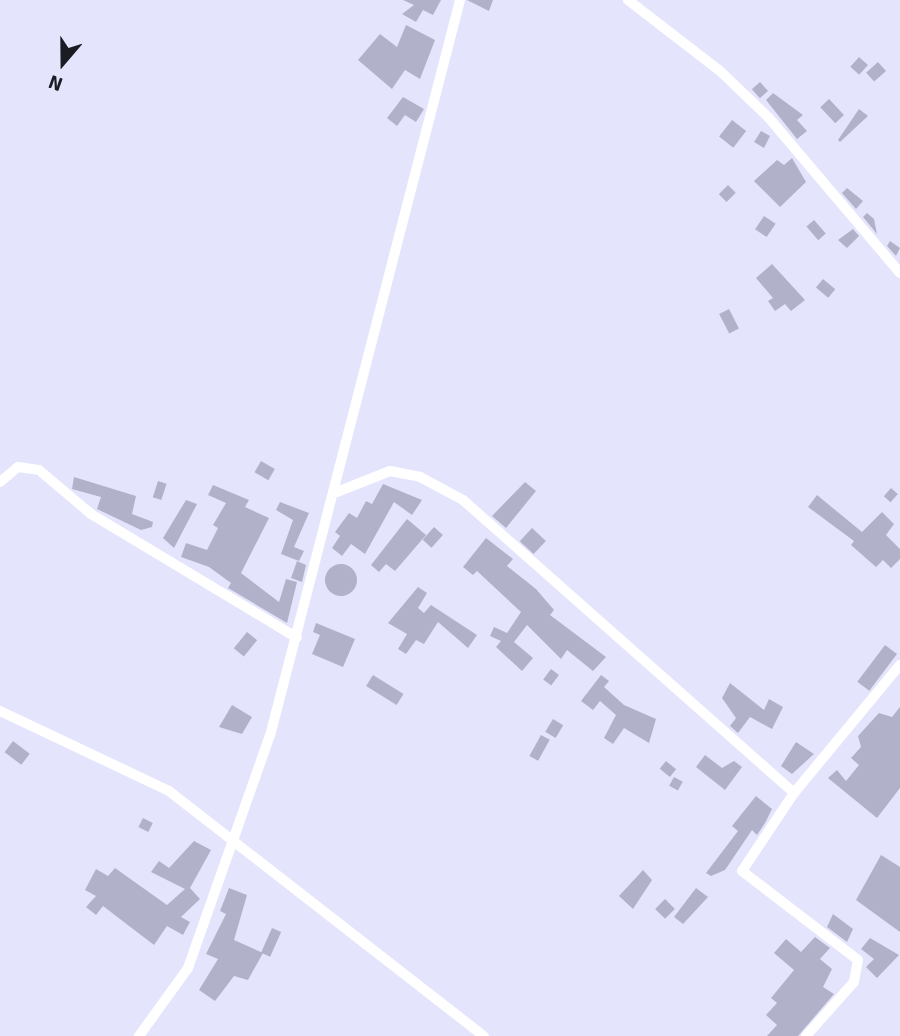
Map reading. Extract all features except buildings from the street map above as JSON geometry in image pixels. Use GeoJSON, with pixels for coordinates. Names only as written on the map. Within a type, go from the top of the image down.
{"type":"FeatureCollection","features":[{"type":"Feature","properties":{"kind":"street"},"geometry":{"type":"LineString","coordinates":[[139,1036],[188,968],[235,841],[297,638],[337,492],[460,0]]}},
{"type":"Feature","properties":{"kind":"street"},"geometry":{"type":"LineString","coordinates":[[628,0],[719,70],[769,118],[900,273]]}},
{"type":"Feature","properties":{"kind":"street"},"geometry":{"type":"LineString","coordinates":[[0,482],[18,467],[39,470],[91,514],[297,638]]}},
{"type":"Feature","properties":{"kind":"street"},"geometry":{"type":"LineString","coordinates":[[337,492],[390,471],[420,477],[463,500],[794,793]]}},
{"type":"Feature","properties":{"kind":"street"},"geometry":{"type":"LineString","coordinates":[[806,1036],[860,966],[848,948],[745,879],[745,863],[794,793],[900,665]]}},
{"type":"Feature","properties":{"kind":"street"},"geometry":{"type":"LineString","coordinates":[[0,711],[169,790],[484,1036]]}}]}
